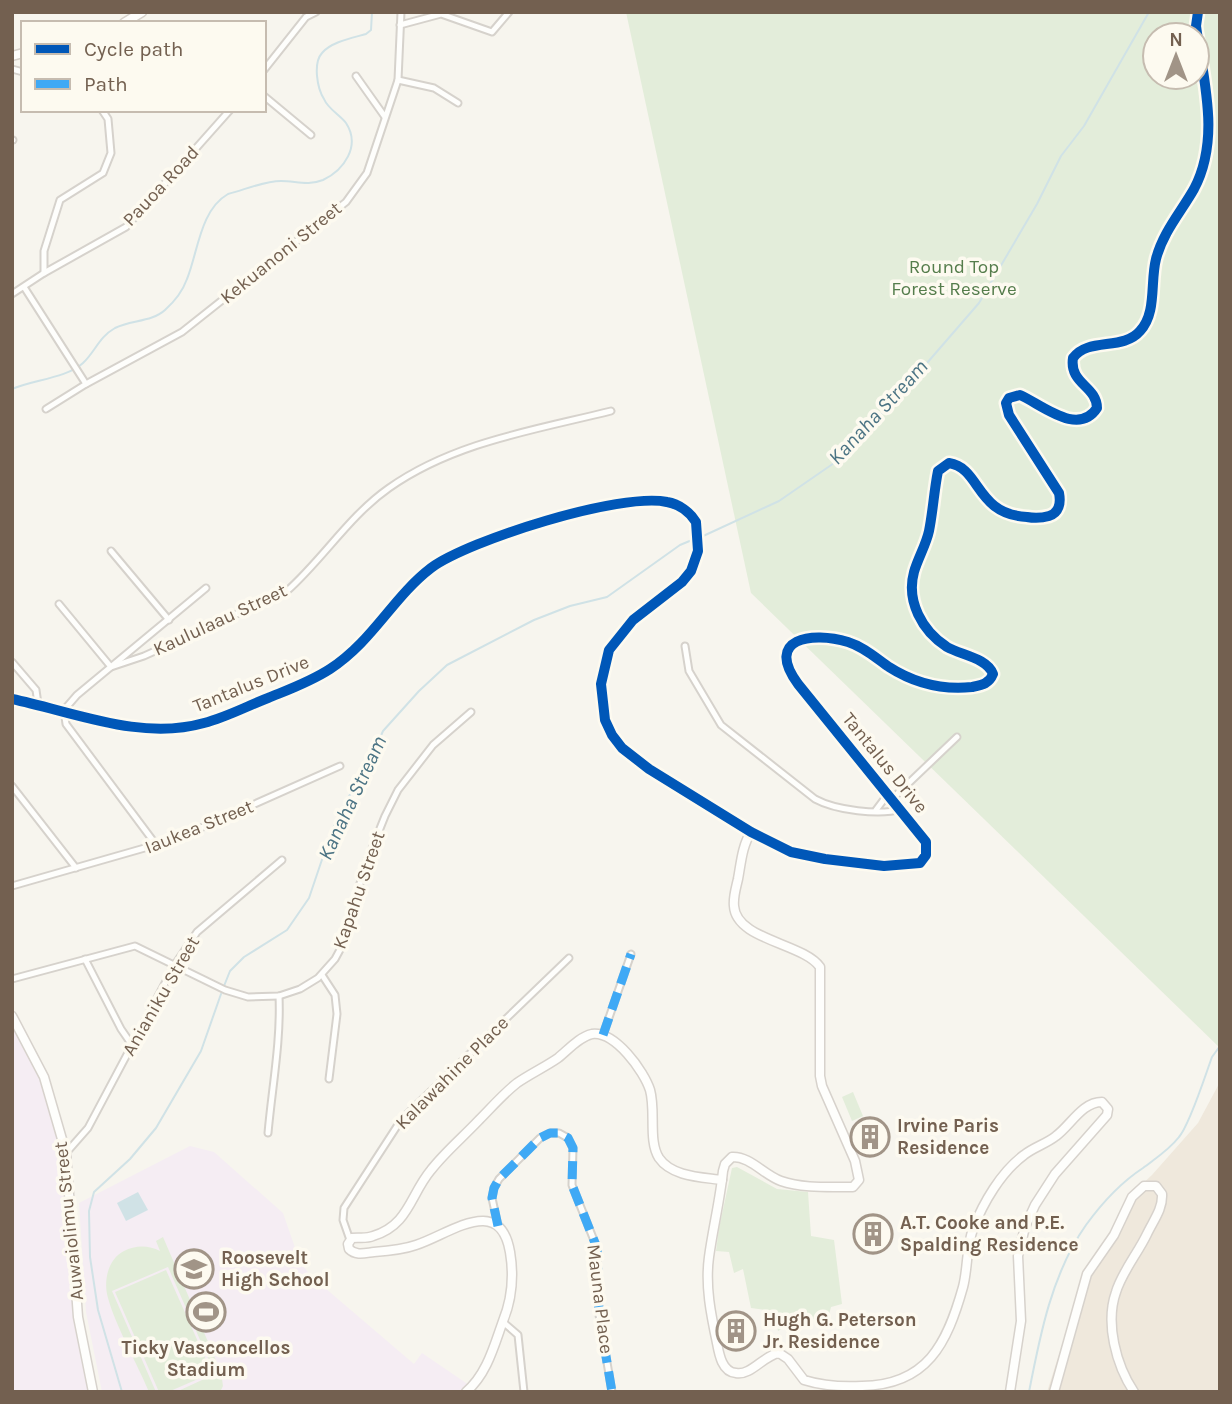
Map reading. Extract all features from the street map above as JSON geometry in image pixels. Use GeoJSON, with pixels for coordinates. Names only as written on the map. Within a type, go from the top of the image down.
{"type":"FeatureCollection","features":[{"type":"Feature","properties":{"kind":"street"},"geometry":{"type":"LineString","coordinates":[[266,67],[306,17],[316,12]]}},
{"type":"Feature","properties":{"kind":"street","name":"Kekuanoni Street"},"geometry":{"type":"LineString","coordinates":[[46,409],[182,332],[346,202],[367,173],[398,80],[401,12]]}},
{"type":"Feature","properties":{"kind":"street"},"geometry":{"type":"LineString","coordinates":[[400,25],[441,14],[492,32],[509,12]]}},
{"type":"Feature","properties":{"kind":"street","name":"Tantalus Drive"},"geometry":{"type":"LineString","coordinates":[[12,699],[123,725],[153,729],[188,727],[215,720],[306,684],[340,663],[375,630],[424,574],[458,552],[492,537],[605,507],[635,501],[665,501],[686,510],[696,522],[697,557],[687,576],[633,620],[609,650],[601,684],[605,720],[622,748],[649,769],[751,832],[791,852],[884,866],[920,863],[926,855],[926,842],[788,671],[785,660],[787,651],[793,643],[806,639],[836,639],[862,647],[893,669],[925,683],[962,688],[989,681],[993,674],[989,666],[949,648],[936,639],[920,618],[914,602],[912,581],[929,533],[938,471],[949,463],[961,467],[986,500],[1009,515],[1031,518],[1047,516],[1052,515],[1059,506],[1059,494],[1009,415],[1006,403],[1009,398],[1020,395],[1059,416],[1077,419],[1090,415],[1097,408],[1097,402],[1093,394],[1074,375],[1073,358],[1083,349],[1129,339],[1143,328],[1148,320],[1152,277],[1160,245],[1195,187],[1210,128],[1196,26],[1198,12]]}},
{"type":"Feature","properties":{"kind":"street"},"geometry":{"type":"LineString","coordinates":[[356,76],[386,117]]}},
{"type":"Feature","properties":{"kind":"street"},"geometry":{"type":"LineString","coordinates":[[398,80],[434,88],[458,103]]}},
{"type":"Feature","properties":{"kind":"street"},"geometry":{"type":"LineString","coordinates":[[266,98],[311,135]]}},
{"type":"Feature","properties":{"kind":"street"},"geometry":{"type":"LineString","coordinates":[[44,274],[44,251],[60,200],[103,173],[111,153],[108,119],[103,112]]}},
{"type":"Feature","properties":{"kind":"street","name":"Pauoa Road"},"geometry":{"type":"LineString","coordinates":[[12,294],[126,227],[228,112]]}},
{"type":"Feature","properties":{"kind":"street"},"geometry":{"type":"LineString","coordinates":[[24,287],[86,384]]}},
{"type":"Feature","properties":{"kind":"street","name":"Kaululaau Street"},"geometry":{"type":"LineString","coordinates":[[111,667],[144,656],[287,591],[303,577],[353,518],[388,488],[429,464],[479,443],[611,411]]}},
{"type":"Feature","properties":{"kind":"street"},"geometry":{"type":"LineString","coordinates":[[111,551],[169,620]]}},
{"type":"Feature","properties":{"kind":"street"},"geometry":{"type":"LineString","coordinates":[[157,846],[66,724],[64,710],[77,695],[206,588]]}},
{"type":"Feature","properties":{"kind":"street"},"geometry":{"type":"LineString","coordinates":[[59,604],[111,667]]}},
{"type":"Feature","properties":{"kind":"street"},"geometry":{"type":"LineString","coordinates":[[685,646],[689,671],[721,725],[732,735],[827,806],[888,813],[901,809]]}},
{"type":"Feature","properties":{"kind":"street"},"geometry":{"type":"LineString","coordinates":[[12,662],[36,690],[38,704]]}},
{"type":"Feature","properties":{"kind":"street","name":"Kapahu Street"},"geometry":{"type":"LineString","coordinates":[[12,979],[135,946],[232,993],[248,997],[279,996],[300,989],[322,975],[335,960],[342,946],[365,866],[392,802],[405,779],[427,751],[471,712]]}},
{"type":"Feature","properties":{"kind":"street"},"geometry":{"type":"LineString","coordinates":[[876,810],[957,737]]}},
{"type":"Feature","properties":{"kind":"street","name":"Iaukea Street"},"geometry":{"type":"LineString","coordinates":[[12,886],[157,846],[340,766]]}},
{"type":"Feature","properties":{"kind":"street"},"geometry":{"type":"LineString","coordinates":[[12,786],[76,868]]}},
{"type":"Feature","properties":{"kind":"street"},"geometry":{"type":"LineString","coordinates":[[751,832],[743,851],[734,900],[736,913],[752,930],[801,952],[820,967],[820,1076],[830,1106],[855,1161],[859,1180],[853,1186],[846,1187],[788,1183],[768,1175],[746,1160],[732,1157],[725,1164],[709,1257],[708,1283],[712,1321],[721,1360],[730,1371],[738,1374],[747,1371],[770,1354],[779,1353],[788,1359],[804,1380],[817,1388],[890,1385],[905,1379],[924,1366],[937,1350],[955,1312],[965,1277],[972,1231],[1000,1180],[1019,1159],[1062,1132],[1086,1107],[1102,1102],[1108,1109],[1107,1115],[1055,1174],[1035,1205],[1025,1227],[1018,1256],[1021,1321],[1010,1392]]}},
{"type":"Feature","properties":{"kind":"street","name":"Anianiku Street"},"geometry":{"type":"LineString","coordinates":[[66,1153],[88,1128],[174,966],[197,932],[282,860]]}},
{"type":"Feature","properties":{"kind":"street"},"geometry":{"type":"LineString","coordinates":[[603,1035],[632,954]]}},
{"type":"Feature","properties":{"kind":"street","name":"Kalawahine Place"},"geometry":{"type":"LineString","coordinates":[[350,1240],[343,1220],[344,1208],[401,1120],[569,958]]}},
{"type":"Feature","properties":{"kind":"street"},"geometry":{"type":"LineString","coordinates":[[85,959],[132,1045]]}},
{"type":"Feature","properties":{"kind":"street"},"geometry":{"type":"LineString","coordinates":[[322,975],[335,995],[337,1014],[329,1079]]}},
{"type":"Feature","properties":{"kind":"street"},"geometry":{"type":"LineString","coordinates":[[268,1133],[280,1027],[279,996]]}},
{"type":"Feature","properties":{"kind":"street","name":"Auwaiolimu Street"},"geometry":{"type":"LineString","coordinates":[[12,1016],[44,1077],[66,1153],[78,1317],[93,1392]]}},
{"type":"Feature","properties":{"kind":"street"},"geometry":{"type":"LineString","coordinates":[[466,1392],[481,1375],[503,1322],[510,1296],[512,1268],[508,1239],[498,1226],[489,1221],[474,1221],[420,1244],[394,1251],[355,1254],[348,1247],[350,1240],[375,1236],[397,1222],[412,1205],[432,1169],[516,1084],[560,1056],[582,1038],[594,1034],[603,1035],[618,1044],[649,1086],[653,1104],[653,1141],[660,1159],[682,1172],[722,1180]]}},
{"type":"Feature","properties":{"kind":"street","name":"Mauna Place"},"geometry":{"type":"LineString","coordinates":[[498,1226],[492,1198],[499,1179],[540,1138],[550,1133],[559,1133],[568,1138],[573,1148],[572,1185],[597,1248],[599,1315],[612,1392]]}},
{"type":"Feature","properties":{"kind":"street"},"geometry":{"type":"LineString","coordinates":[[1055,1392],[1087,1274],[1114,1235],[1132,1197],[1144,1186],[1156,1186],[1162,1194],[1160,1207],[1140,1250],[1121,1281],[1114,1303],[1114,1339],[1118,1360],[1133,1392]]}},
{"type":"Feature","properties":{"kind":"street"},"geometry":{"type":"LineString","coordinates":[[503,1322],[519,1335],[524,1392]]}},
{"type":"Feature","properties":{"kind":"shaded area"},"geometry":{"type":"Polygon","coordinates":[[[12,1016],[44,1077],[66,1153],[90,1392],[12,1392],[12,1016]]]}},
{"type":"Feature","properties":{"kind":"shaded area"},"geometry":{"type":"Polygon","coordinates":[[[1220,1082],[1220,1392],[1047,1392],[1085,1273],[1136,1190],[1198,1123],[1220,1082]]]}},
{"type":"Feature","properties":{"kind":"shaded area","name":"Roosevelt High School"},"geometry":{"type":"Polygon","coordinates":[[[190,1146],[214,1152],[283,1213],[300,1262],[311,1276],[414,1364],[422,1353],[469,1385],[461,1392],[102,1392],[86,1312],[79,1203],[190,1146]]]}},
{"type":"Feature","properties":{"kind":"shaded area"},"geometry":{"type":"Polygon","coordinates":[[[138,1192],[148,1210],[126,1221],[117,1203],[138,1192]]]}},
{"type":"Feature","properties":{"kind":"green space","name":"Round Top Forest Reserve"},"geometry":{"type":"Polygon","coordinates":[[[626,12],[1220,12],[1220,1048],[751,593],[626,12]]]}},
{"type":"Feature","properties":{"kind":"green space"},"geometry":{"type":"Polygon","coordinates":[[[853,1092],[863,1116],[852,1121],[842,1097],[853,1092]]]}},
{"type":"Feature","properties":{"kind":"green space"},"geometry":{"type":"Polygon","coordinates":[[[737,1167],[777,1189],[808,1192],[811,1236],[834,1240],[842,1304],[831,1307],[828,1319],[798,1320],[778,1331],[775,1311],[751,1308],[743,1269],[734,1273],[729,1252],[716,1251],[732,1168],[737,1167]]]}},
{"type":"Feature","properties":{"kind":"green space"},"geometry":{"type":"Polygon","coordinates":[[[163,1237],[221,1372],[223,1386],[220,1392],[176,1392],[215,1374],[168,1267],[112,1291],[156,1392],[149,1392],[112,1309],[106,1285],[108,1271],[114,1259],[124,1251],[137,1247],[160,1251],[156,1241],[163,1237]]]}},
{"type":"Feature","properties":{"kind":"green space"},"geometry":{"type":"Polygon","coordinates":[[[166,1270],[212,1373],[168,1392],[159,1392],[115,1292],[166,1270]]]}},
{"type":"Feature","properties":{"kind":"waterway"},"geometry":{"type":"LineString","coordinates":[[12,389],[76,368],[115,328],[154,317],[165,310],[178,296],[185,283],[211,210],[228,194],[274,181],[318,182],[338,170],[348,156],[352,140],[346,123],[328,106],[322,94],[317,76],[319,57],[331,46],[371,30],[372,12]]}},
{"type":"Feature","properties":{"kind":"waterway","name":"Kanaha Stream"},"geometry":{"type":"LineString","coordinates":[[701,537],[779,501],[837,461],[901,393],[979,303],[1037,204],[1061,156],[1084,126],[1149,12]]}},
{"type":"Feature","properties":{"kind":"waterway","name":"Kanaha Stream"},"geometry":{"type":"LineString","coordinates":[[224,986],[230,971],[244,957],[287,930],[309,898],[332,830],[370,761],[383,731],[419,691],[447,665],[534,620],[570,606],[607,597],[680,545],[692,540]]}},
{"type":"Feature","properties":{"kind":"waterway","name":"Kanaha Stream"},"geometry":{"type":"LineString","coordinates":[[122,1392],[98,1310],[90,1257],[89,1211],[94,1192],[130,1159],[156,1128],[201,1051],[221,994]]}},
{"type":"Feature","properties":{"kind":"waterway"},"geometry":{"type":"LineString","coordinates":[[1029,1392],[1049,1305],[1074,1244],[1112,1194],[1167,1150],[1179,1137],[1192,1111],[1212,1057],[1220,1046]]}},
{"type":"Feature","properties":{"kind":"marked path"},"geometry":{"type":"LineString","coordinates":[[603,1035],[631,954]]}},
{"type":"Feature","properties":{"kind":"marked path"},"geometry":{"type":"LineString","coordinates":[[498,1226],[492,1198],[499,1179],[540,1138],[550,1133],[559,1133],[568,1138],[573,1148],[572,1185],[597,1248],[599,1315],[612,1392]]}},
{"type":"Feature","properties":{"kind":"cycle path"},"geometry":{"type":"LineString","coordinates":[[12,699],[132,727],[180,728],[212,721],[300,685],[330,669],[359,645],[405,592],[431,568],[477,544],[582,511],[616,504],[667,502],[684,509],[696,522],[698,551],[691,571],[682,582],[633,620],[609,650],[601,684],[605,720],[612,735],[622,748],[649,769],[751,832],[791,852],[884,866],[920,863],[926,855],[926,842],[798,684],[789,669],[786,656],[789,648],[797,642],[820,637],[848,642],[899,673],[929,684],[972,687],[985,684],[993,674],[985,664],[947,647],[930,633],[914,604],[912,583],[929,531],[938,471],[949,463],[959,467],[988,500],[1010,514],[1041,517],[1052,515],[1057,510],[1059,493],[1009,415],[1006,403],[1009,398],[1020,395],[1059,416],[1070,419],[1089,416],[1097,408],[1096,401],[1075,374],[1073,358],[1087,348],[1133,337],[1145,324],[1151,306],[1154,268],[1159,249],[1194,189],[1207,149],[1208,108],[1196,26],[1198,12]]}},
{"type":"Feature","properties":{"kind":"place","name":"Irvine Paris Residence"},"geometry":{"type":"Point","coordinates":[870,1137]}},
{"type":"Feature","properties":{"kind":"place","name":"A.T. Cooke and P.E. Spalding Residence"},"geometry":{"type":"Point","coordinates":[873,1234]}},
{"type":"Feature","properties":{"kind":"place","name":"Roosevelt High School"},"geometry":{"type":"Point","coordinates":[194,1269]}},
{"type":"Feature","properties":{"kind":"place","name":"Ticky Vasconcellos Stadium"},"geometry":{"type":"Point","coordinates":[206,1312]}},
{"type":"Feature","properties":{"kind":"place","name":"Hugh G. Peterson Jr. Residence"},"geometry":{"type":"Point","coordinates":[736,1331]}}]}
